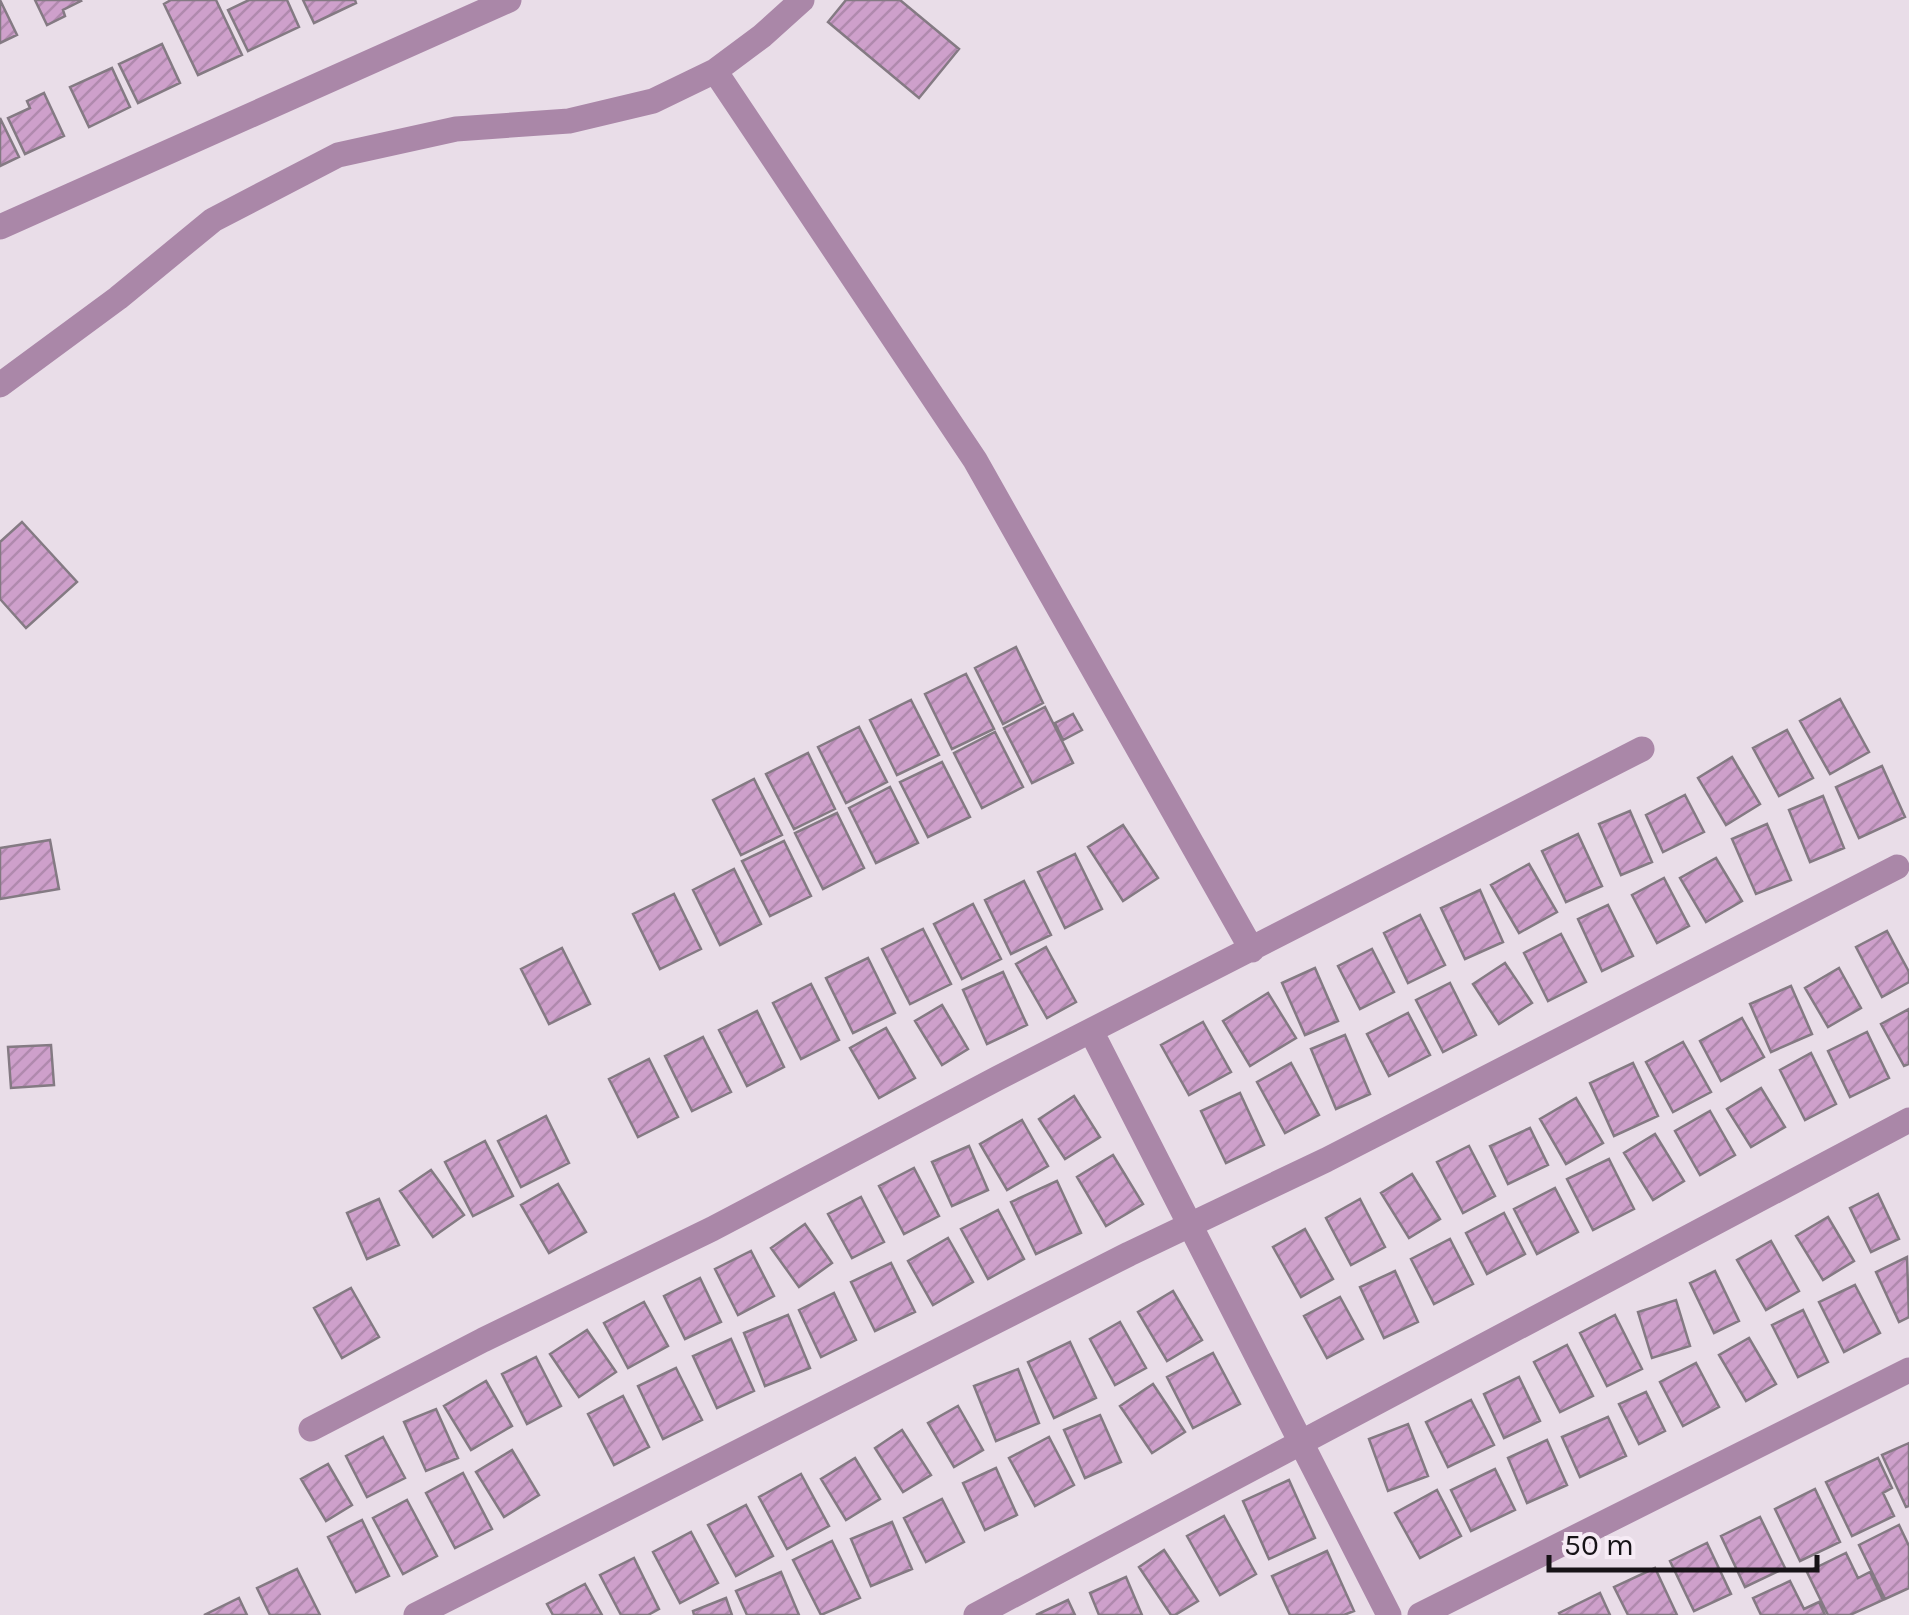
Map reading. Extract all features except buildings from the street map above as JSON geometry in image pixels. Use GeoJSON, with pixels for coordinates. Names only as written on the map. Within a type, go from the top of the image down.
{"type":"FeatureCollection","features":[{"type":"Feature","properties":{"kind":"street"},"geometry":{"type":"LineString","coordinates":[[0,227],[509,0]]}},
{"type":"Feature","properties":{"kind":"street"},"geometry":{"type":"LineString","coordinates":[[0,385],[118,298],[213,220],[338,154],[456,129],[568,121],[653,101],[714,72],[802,0]]}},
{"type":"Feature","properties":{"kind":"street"},"geometry":{"type":"LineString","coordinates":[[714,72],[975,460],[1252,950]]}},
{"type":"Feature","properties":{"kind":"street"},"geometry":{"type":"LineString","coordinates":[[310,1429],[712,1229],[1091,1030],[1642,749]]}},
{"type":"Feature","properties":{"kind":"street"},"geometry":{"type":"LineString","coordinates":[[416,1615],[1326,1160],[1897,867]]}},
{"type":"Feature","properties":{"kind":"street"},"geometry":{"type":"LineString","coordinates":[[1091,1030],[1389,1615]]}},
{"type":"Feature","properties":{"kind":"street"},"geometry":{"type":"LineString","coordinates":[[976,1615],[1909,1120]]}},
{"type":"Feature","properties":{"kind":"street"},"geometry":{"type":"LineString","coordinates":[[1420,1615],[1909,1370]]}}]}
